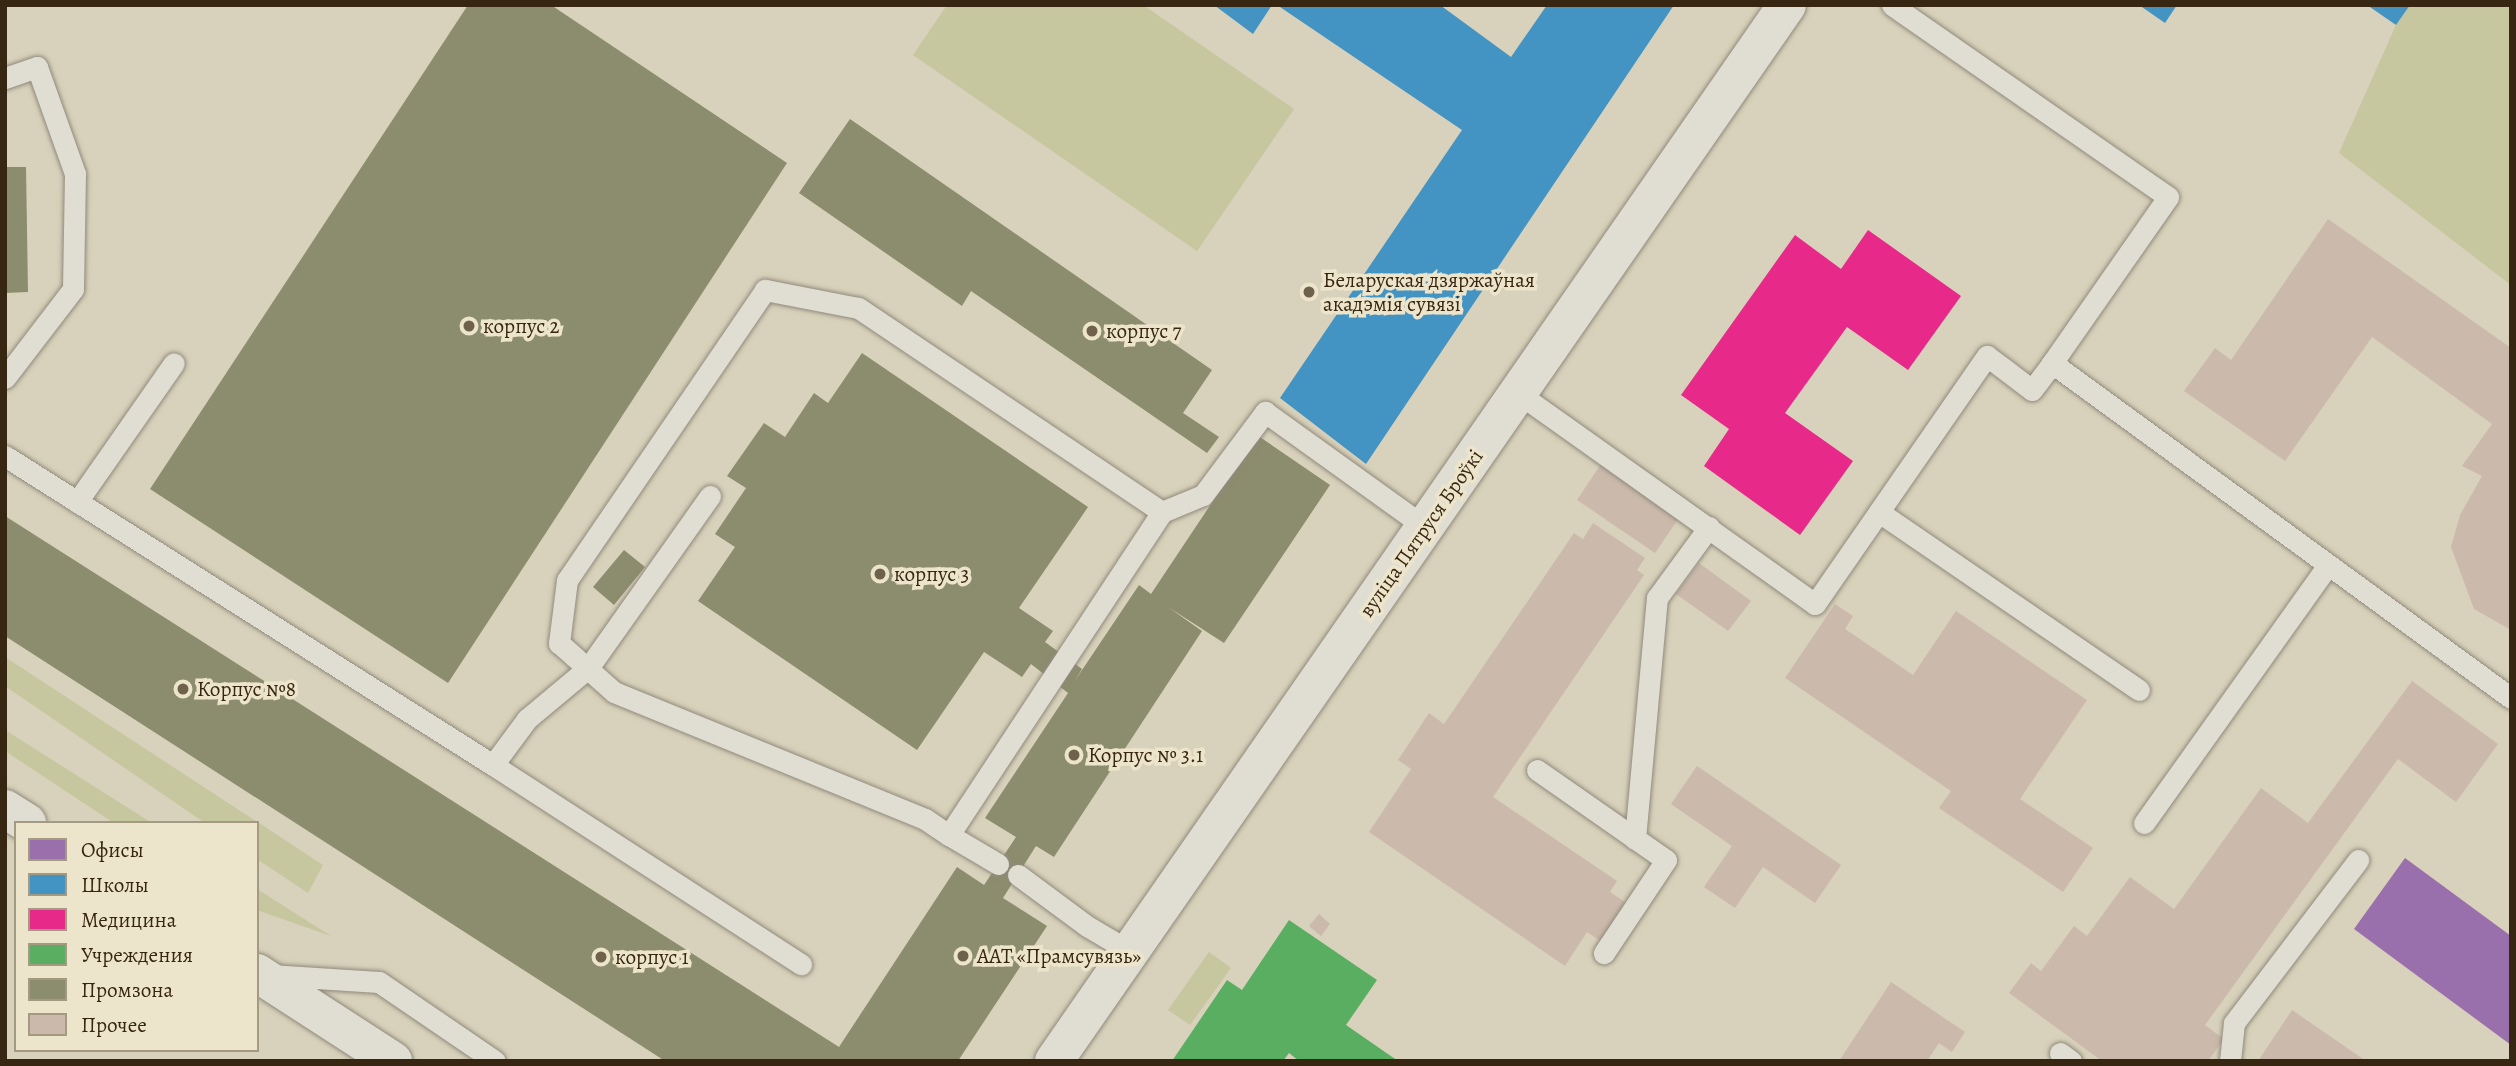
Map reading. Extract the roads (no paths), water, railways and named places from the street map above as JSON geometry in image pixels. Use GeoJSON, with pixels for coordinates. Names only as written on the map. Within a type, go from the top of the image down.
{"type":"FeatureCollection","features":[{"type":"Feature","properties":{"kind":"street","name":"вуліца Пятруся Броўкі"},"geometry":{"type":"LineString","coordinates":[[1054,1061],[1787,5]]}},
{"type":"Feature","properties":{"kind":"street"},"geometry":{"type":"LineString","coordinates":[[5,809],[24,821]]}},
{"type":"Feature","properties":{"kind":"street"},"geometry":{"type":"LineString","coordinates":[[259,974],[393,1061]]}},
{"type":"Feature","properties":{"kind":"lane"},"geometry":{"type":"LineString","coordinates":[[1518,393],[1815,604],[1987,356],[2032,390],[2168,197],[1892,5]]}},
{"type":"Feature","properties":{"kind":"lane"},"geometry":{"type":"LineString","coordinates":[[5,78],[37,67],[75,174],[75,187],[74,289],[5,378]]}},
{"type":"Feature","properties":{"kind":"lane"},"geometry":{"type":"LineString","coordinates":[[998,864],[925,819],[614,692],[558,643],[567,580],[765,290],[858,308],[1162,512]]}},
{"type":"Feature","properties":{"kind":"lane"},"geometry":{"type":"LineString","coordinates":[[77,502],[174,363]]}},
{"type":"Feature","properties":{"kind":"lane"},"geometry":{"type":"LineString","coordinates":[[2052,363],[2511,698]]}},
{"type":"Feature","properties":{"kind":"lane"},"geometry":{"type":"LineString","coordinates":[[949,835],[1162,512],[1203,495],[1265,412],[1425,527]]}},
{"type":"Feature","properties":{"kind":"lane"},"geometry":{"type":"LineString","coordinates":[[5,456],[801,964]]}},
{"type":"Feature","properties":{"kind":"lane"},"geometry":{"type":"LineString","coordinates":[[493,765],[527,719],[588,668],[710,496]]}},
{"type":"Feature","properties":{"kind":"lane"},"geometry":{"type":"LineString","coordinates":[[1879,512],[2139,690]]}},
{"type":"Feature","properties":{"kind":"lane"},"geometry":{"type":"LineString","coordinates":[[1635,839],[1657,598],[1709,527]]}},
{"type":"Feature","properties":{"kind":"lane"},"geometry":{"type":"LineString","coordinates":[[2144,823],[2328,565]]}},
{"type":"Feature","properties":{"kind":"lane"},"geometry":{"type":"LineString","coordinates":[[1537,770],[1666,860],[1604,953]]}},
{"type":"Feature","properties":{"kind":"lane"},"geometry":{"type":"LineString","coordinates":[[2230,1061],[2234,1023],[2358,859]]}},
{"type":"Feature","properties":{"kind":"lane"},"geometry":{"type":"LineString","coordinates":[[1018,875],[1087,926],[1131,952]]}},
{"type":"Feature","properties":{"kind":"lane"},"geometry":{"type":"LineString","coordinates":[[259,973],[379,982],[495,1061]]}},
{"type":"Feature","properties":{"kind":"place","name":"Беларуская дзяржаўная акадэмія сувязі"},"geometry":{"type":"Point","coordinates":[1309,292]}},
{"type":"Feature","properties":{"kind":"place","name":"корпус 2"},"geometry":{"type":"Point","coordinates":[469,326]}},
{"type":"Feature","properties":{"kind":"place","name":"корпус 7"},"geometry":{"type":"Point","coordinates":[1092,331]}},
{"type":"Feature","properties":{"kind":"place","name":"корпус 3"},"geometry":{"type":"Point","coordinates":[880,574]}},
{"type":"Feature","properties":{"kind":"place","name":"Корпус №8"},"geometry":{"type":"Point","coordinates":[183,689]}},
{"type":"Feature","properties":{"kind":"place","name":"Корпус № 3.1"},"geometry":{"type":"Point","coordinates":[1074,755]}},
{"type":"Feature","properties":{"kind":"place","name":"ААТ «Прамсувязь»"},"geometry":{"type":"Point","coordinates":[963,956]}},
{"type":"Feature","properties":{"kind":"place","name":"корпус 1"},"geometry":{"type":"Point","coordinates":[601,957]}}]}
